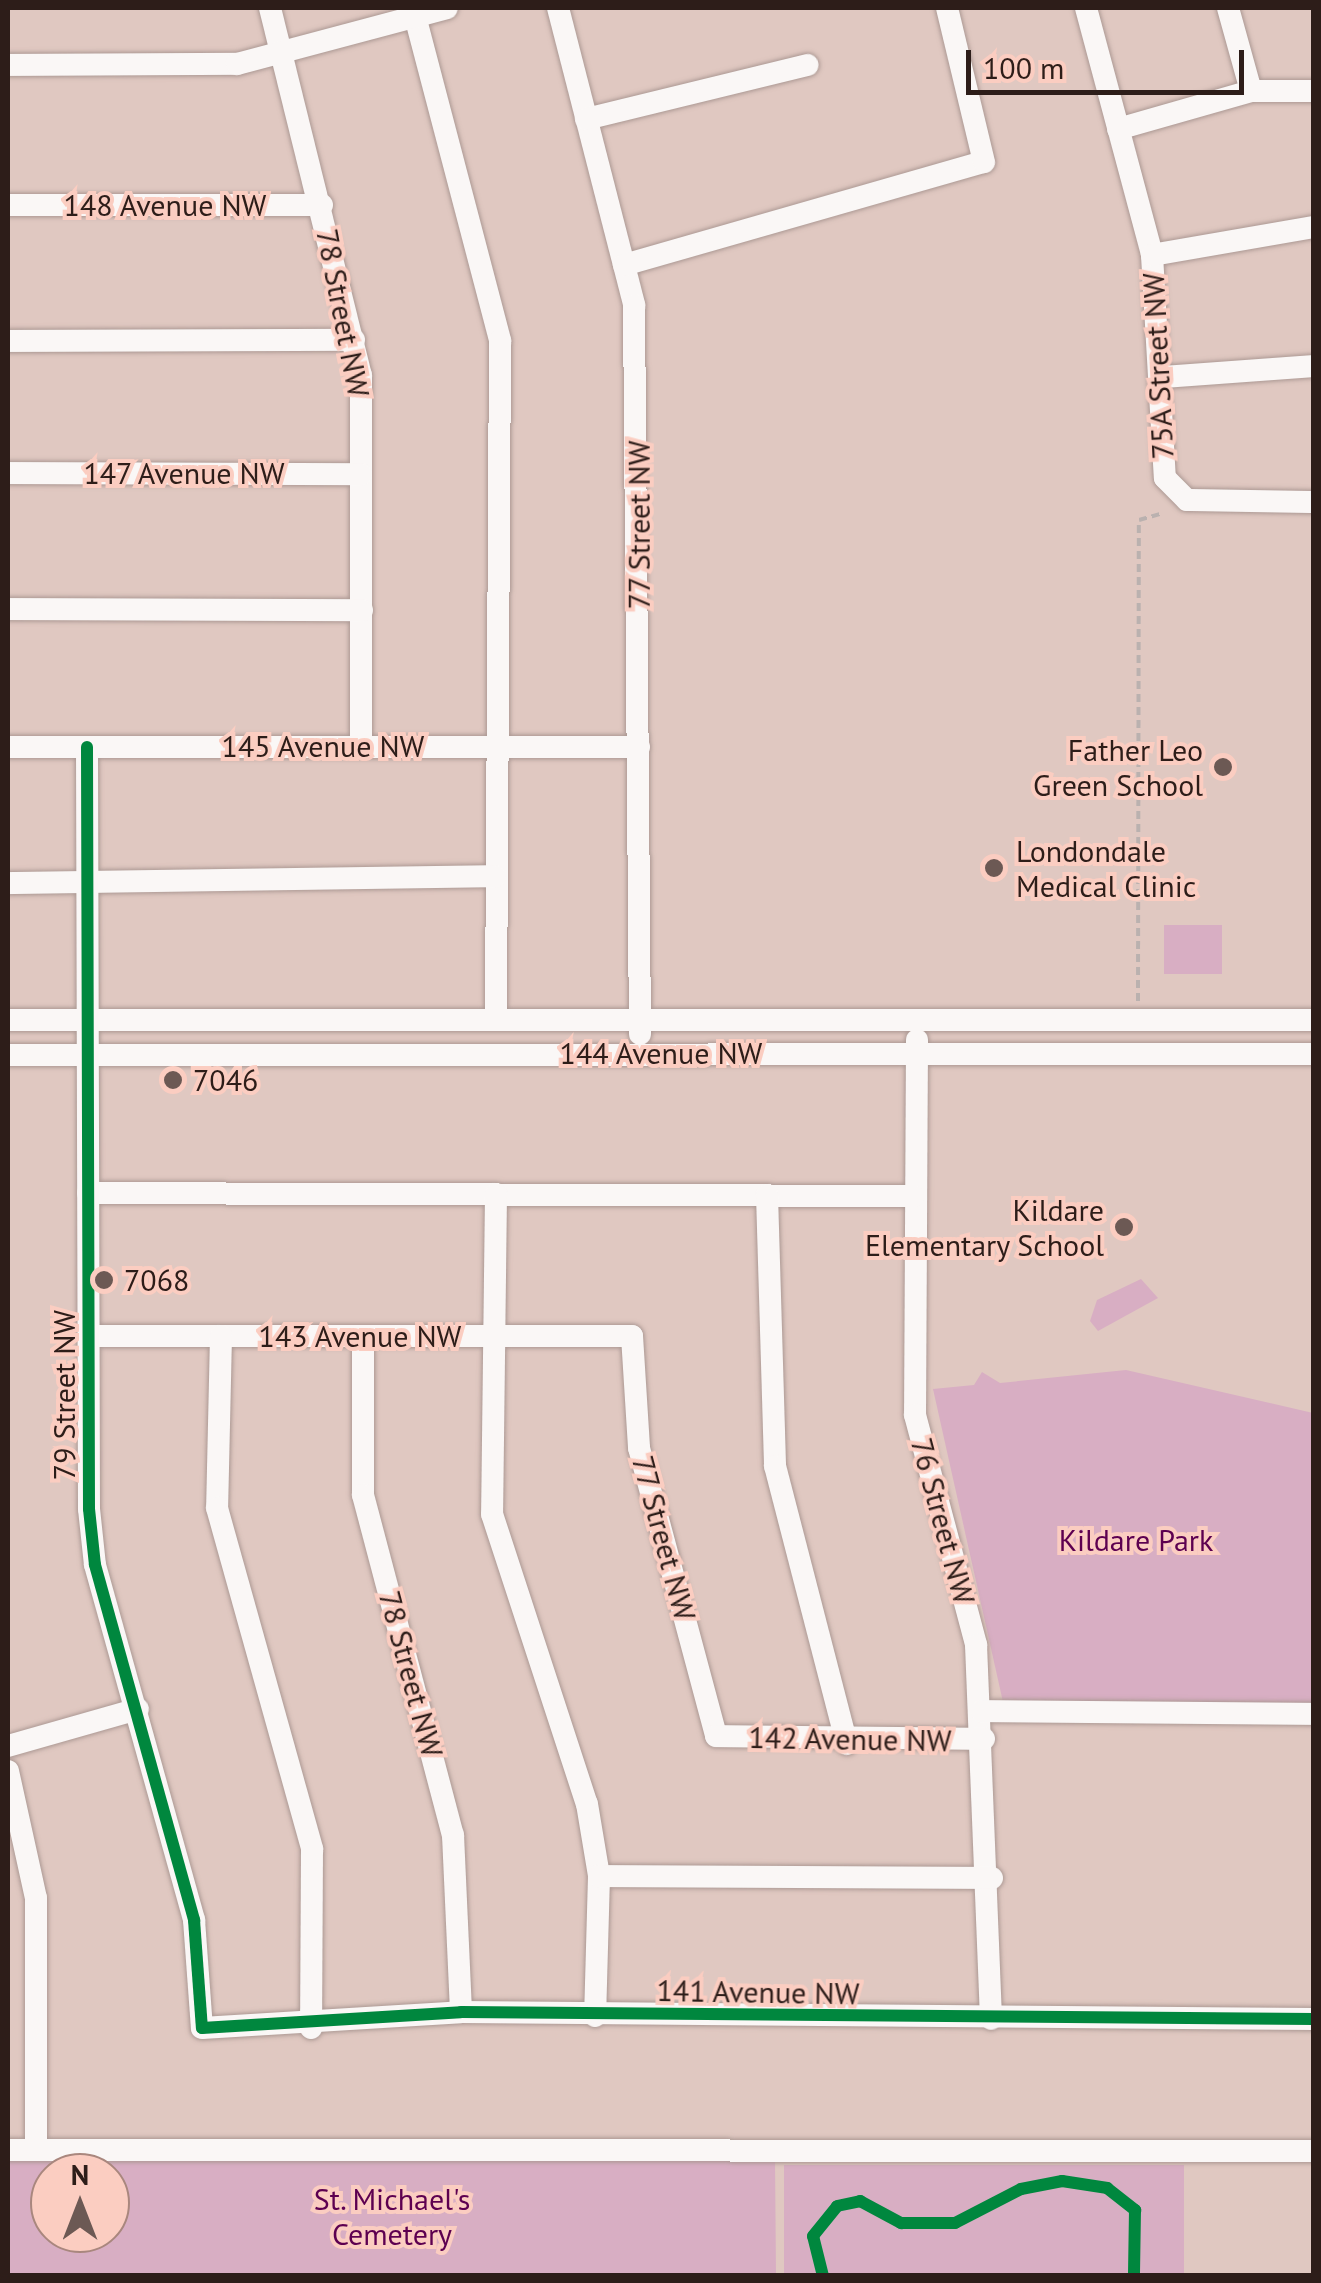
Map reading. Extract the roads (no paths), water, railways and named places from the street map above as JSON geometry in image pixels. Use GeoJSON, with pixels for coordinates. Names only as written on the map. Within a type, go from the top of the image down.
{"type":"FeatureCollection","features":[{"type":"Feature","properties":{"kind":"street","name":"78 Street NW"},"geometry":{"type":"LineString","coordinates":[[270,8],[354,340],[362,474],[361,746]]}},
{"type":"Feature","properties":{"kind":"street"},"geometry":{"type":"LineString","coordinates":[[8,65],[237,64],[448,8]]}},
{"type":"Feature","properties":{"kind":"street","name":"77 Street NW"},"geometry":{"type":"LineString","coordinates":[[558,8],[624,265],[638,371],[640,1053]]}},
{"type":"Feature","properties":{"kind":"street"},"geometry":{"type":"LineString","coordinates":[[624,265],[984,162],[946,8]]}},
{"type":"Feature","properties":{"kind":"street","name":"75A Street NW"},"geometry":{"type":"LineString","coordinates":[[1086,8],[1152,256],[1164,376],[1167,502],[1314,502]]}},
{"type":"Feature","properties":{"kind":"street"},"geometry":{"type":"LineString","coordinates":[[1228,8],[1250,91]]}},
{"type":"Feature","properties":{"kind":"street"},"geometry":{"type":"LineString","coordinates":[[415,16],[500,341],[496,1020]]}},
{"type":"Feature","properties":{"kind":"street"},"geometry":{"type":"LineString","coordinates":[[586,119],[806,65]]}},
{"type":"Feature","properties":{"kind":"street"},"geometry":{"type":"LineString","coordinates":[[1118,129],[1250,91],[1314,91]]}},
{"type":"Feature","properties":{"kind":"street","name":"148 Avenue NW"},"geometry":{"type":"LineString","coordinates":[[8,205],[322,205]]}},
{"type":"Feature","properties":{"kind":"street"},"geometry":{"type":"LineString","coordinates":[[1152,256],[1314,227]]}},
{"type":"Feature","properties":{"kind":"street"},"geometry":{"type":"LineString","coordinates":[[8,340],[354,340]]}},
{"type":"Feature","properties":{"kind":"street"},"geometry":{"type":"LineString","coordinates":[[1164,376],[1314,366]]}},
{"type":"Feature","properties":{"kind":"street","name":"147 Avenue NW"},"geometry":{"type":"LineString","coordinates":[[8,473],[362,474]]}},
{"type":"Feature","properties":{"kind":"street"},"geometry":{"type":"LineString","coordinates":[[8,609],[362,610]]}},
{"type":"Feature","properties":{"kind":"street","name":"145 Avenue NW"},"geometry":{"type":"LineString","coordinates":[[8,747],[639,747]]}},
{"type":"Feature","properties":{"kind":"street","name":"79 Street NW"},"geometry":{"type":"LineString","coordinates":[[86,747],[88,1336],[95,1565],[194,1920],[202,2028]]}},
{"type":"Feature","properties":{"kind":"street"},"geometry":{"type":"LineString","coordinates":[[8,883],[494,876]]}},
{"type":"Feature","properties":{"kind":"street","name":"144 Avenue NW"},"geometry":{"type":"LineString","coordinates":[[8,1020],[1314,1020]]}},
{"type":"Feature","properties":{"kind":"street","name":"76 Street NW"},"geometry":{"type":"LineString","coordinates":[[918,1021],[913,1196],[915,1416],[976,1645],[992,1878],[992,2019]]}},
{"type":"Feature","properties":{"kind":"street","name":"144 Avenue NW"},"geometry":{"type":"LineString","coordinates":[[8,1055],[1314,1054]]}},
{"type":"Feature","properties":{"kind":"street"},"geometry":{"type":"LineString","coordinates":[[88,1193],[913,1196]]}},
{"type":"Feature","properties":{"kind":"street"},"geometry":{"type":"LineString","coordinates":[[496,1194],[501,1336],[492,1514],[587,1804],[599,1876],[595,2016]]}},
{"type":"Feature","properties":{"kind":"street"},"geometry":{"type":"LineString","coordinates":[[767,1196],[774,1466],[847,1744]]}},
{"type":"Feature","properties":{"kind":"street","name":"143 Avenue NW"},"geometry":{"type":"LineString","coordinates":[[88,1336],[632,1336]]}},
{"type":"Feature","properties":{"kind":"street"},"geometry":{"type":"LineString","coordinates":[[220,1336],[217,1508],[312,1849],[311,2028]]}},
{"type":"Feature","properties":{"kind":"street","name":"78 Street NW"},"geometry":{"type":"LineString","coordinates":[[363,1336],[363,1494],[453,1835],[461,2012]]}},
{"type":"Feature","properties":{"kind":"street","name":"77 Street NW"},"geometry":{"type":"LineString","coordinates":[[632,1336],[639,1448],[716,1736]]}},
{"type":"Feature","properties":{"kind":"street"},"geometry":{"type":"LineString","coordinates":[[8,1746],[138,1709]]}},
{"type":"Feature","properties":{"kind":"street"},"geometry":{"type":"LineString","coordinates":[[982,1710],[1314,1714]]}},
{"type":"Feature","properties":{"kind":"street","name":"142 Avenue NW"},"geometry":{"type":"LineString","coordinates":[[716,1736],[847,1744],[984,1739]]}},
{"type":"Feature","properties":{"kind":"street"},"geometry":{"type":"LineString","coordinates":[[8,1771],[36,1898],[36,2150]]}},
{"type":"Feature","properties":{"kind":"street"},"geometry":{"type":"LineString","coordinates":[[599,1876],[992,1878]]}},
{"type":"Feature","properties":{"kind":"street","name":"141 Avenue NW"},"geometry":{"type":"LineString","coordinates":[[202,2028],[311,2028],[461,2012],[1314,2019]]}},
{"type":"Feature","properties":{"kind":"street"},"geometry":{"type":"LineString","coordinates":[[8,2150],[1314,2151]]}},
{"type":"Feature","properties":{"kind":"place","name":"Father Leo Green School"},"geometry":{"type":"Point","coordinates":[1223,767]}},
{"type":"Feature","properties":{"kind":"place","name":"Londondale Medical Clinic"},"geometry":{"type":"Point","coordinates":[994,868]}},
{"type":"Feature","properties":{"kind":"place","name":"7046"},"geometry":{"type":"Point","coordinates":[173,1080]}},
{"type":"Feature","properties":{"kind":"place","name":"Kildare Elementary School"},"geometry":{"type":"Point","coordinates":[1124,1227]}},
{"type":"Feature","properties":{"kind":"place","name":"7068"},"geometry":{"type":"Point","coordinates":[104,1280]}},
{"type":"Feature","properties":{"kind":"park label","name":"Kildare Park"},"geometry":{"type":"Point","coordinates":[1136,1540]}},
{"type":"Feature","properties":{"kind":"park label","name":"St. Michael's Cemetery"},"geometry":{"type":"Point","coordinates":[392,2216]}}]}
